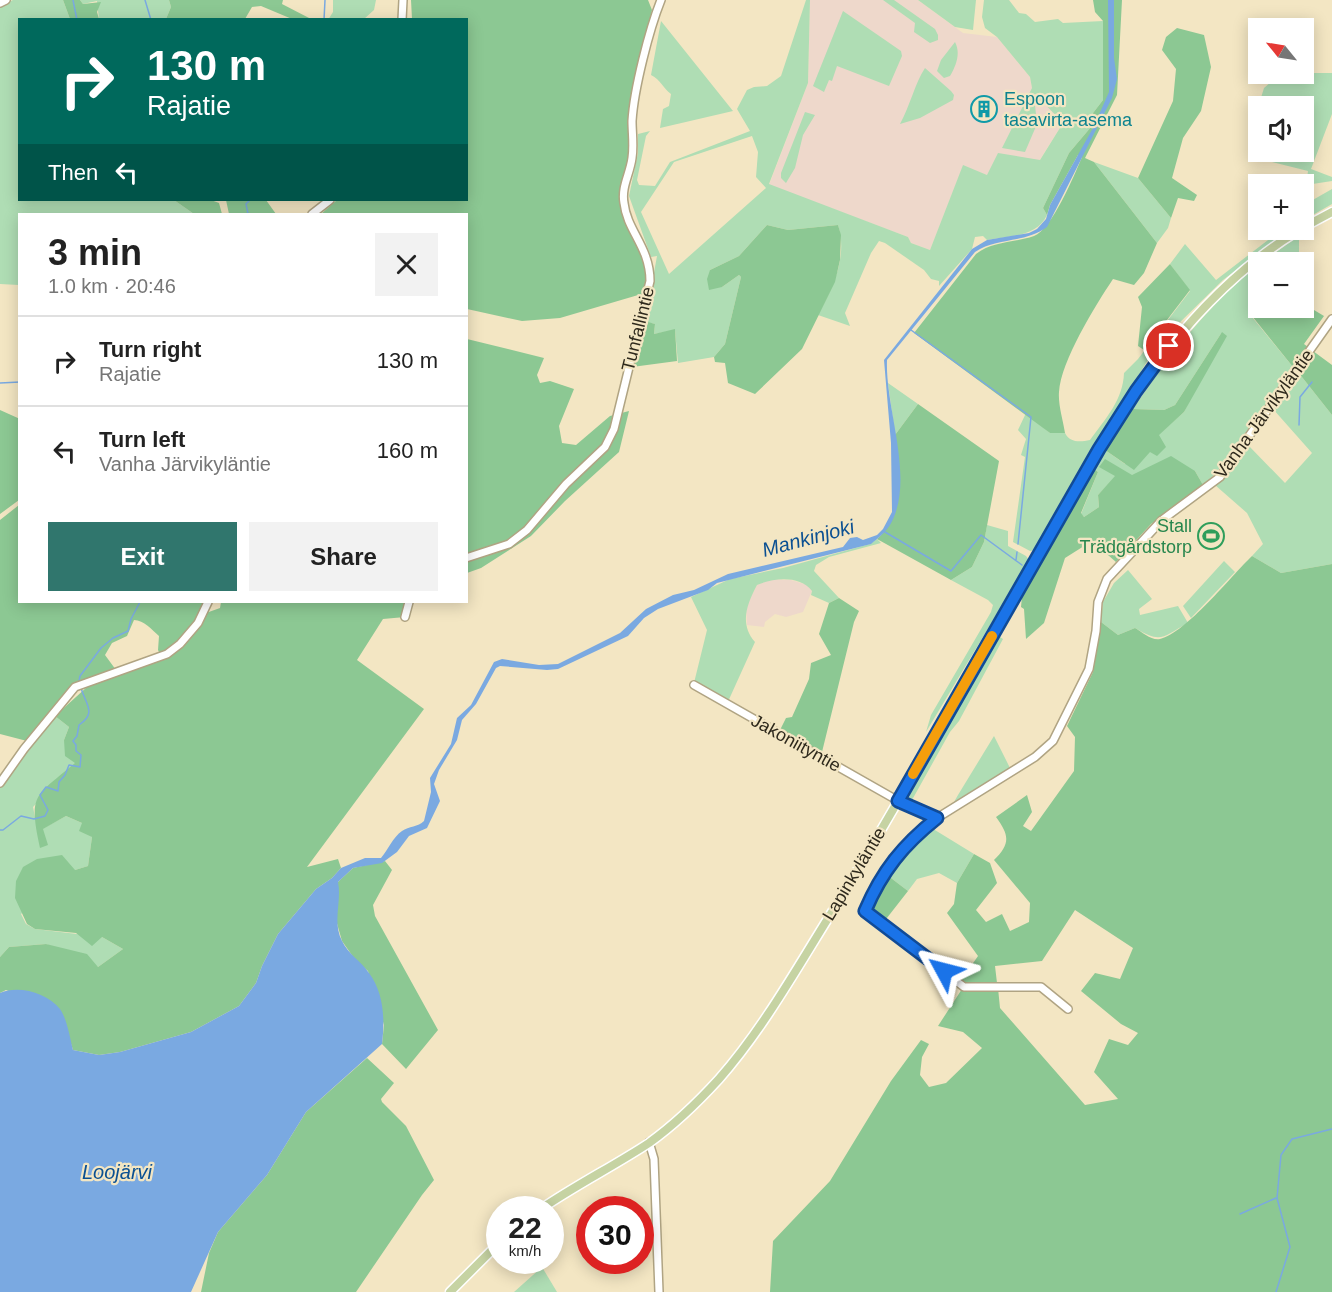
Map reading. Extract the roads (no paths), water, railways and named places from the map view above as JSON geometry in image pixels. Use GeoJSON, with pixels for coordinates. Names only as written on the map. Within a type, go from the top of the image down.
{"type":"FeatureCollection","features":[{"type":"Feature","properties":{"kind":"main road"},"geometry":{"type":"LineString","coordinates":[[1314,222],[1332,212]]}},
{"type":"Feature","properties":{"kind":"main road","name":"Lapinkyläntie"},"geometry":{"type":"LineString","coordinates":[[562,1196],[649,1142],[707,1092],[756,1030],[816,937],[898,801],[1065,506],[1136,391],[1180,332],[1201,309],[1243,270],[1285,240]]}},
{"type":"Feature","properties":{"kind":"main road"},"geometry":{"type":"LineString","coordinates":[[450,1292],[486,1256]]}},
{"type":"Feature","properties":{"kind":"street"},"geometry":{"type":"LineString","coordinates":[[0,3],[6,0]]}},
{"type":"Feature","properties":{"kind":"street"},"geometry":{"type":"LineString","coordinates":[[402,18],[404,0]]}},
{"type":"Feature","properties":{"kind":"street","name":"Tunfallintie"},"geometry":{"type":"LineString","coordinates":[[468,557],[509,544],[528,530],[566,484],[605,447],[614,429],[650,281],[647,258],[625,208],[624,190],[632,158],[632,120],[635,104],[654,20],[661,0]]}},
{"type":"Feature","properties":{"kind":"street"},"geometry":{"type":"LineString","coordinates":[[313,213],[329,201]]}},
{"type":"Feature","properties":{"kind":"street","name":"Vanha Järvikyläntie"},"geometry":{"type":"LineString","coordinates":[[1068,1009],[1041,987],[964,987],[865,911],[880,882],[902,849],[937,818],[1035,757],[1053,741],[1089,669],[1096,631],[1098,602],[1107,579],[1162,519],[1220,477],[1332,319]]}},
{"type":"Feature","properties":{"kind":"street"},"geometry":{"type":"LineString","coordinates":[[0,783],[24,749],[75,687],[167,654],[180,644],[198,623],[208,603]]}},
{"type":"Feature","properties":{"kind":"street"},"geometry":{"type":"LineString","coordinates":[[405,617],[410,603]]}},
{"type":"Feature","properties":{"kind":"street","name":"Jakoniityntie"},"geometry":{"type":"LineString","coordinates":[[694,685],[898,801]]}},
{"type":"Feature","properties":{"kind":"street"},"geometry":{"type":"LineString","coordinates":[[898,801],[937,818]]}},
{"type":"Feature","properties":{"kind":"street"},"geometry":{"type":"LineString","coordinates":[[649,1142],[654,1159],[659,1292]]}},
{"type":"Feature","properties":{"kind":"water","name":"Loojärvi"},"geometry":{"type":"Polygon","coordinates":[[[1108,0],[1114,0],[1114,58],[1117,79],[1112,98],[1047,227],[1029,236],[992,244],[975,252],[887,360],[890,401],[898,444],[900,487],[897,507],[886,530],[871,544],[717,583],[708,590],[658,609],[644,618],[628,636],[558,669],[500,666],[496,668],[476,704],[462,720],[457,740],[439,770],[434,784],[440,801],[427,828],[409,836],[397,852],[382,863],[353,868],[338,882],[339,934],[345,946],[366,969],[378,989],[383,1016],[382,1044],[306,1112],[267,1175],[218,1232],[191,1292],[0,1292],[0,993],[24,990],[54,1003],[65,1018],[73,1050],[99,1055],[120,1052],[191,1032],[239,1006],[256,983],[278,934],[316,889],[332,878],[341,868],[365,858],[381,858],[399,834],[424,821],[431,792],[430,778],[451,744],[457,718],[471,705],[494,662],[502,659],[539,665],[558,664],[620,633],[646,609],[673,595],[694,590],[728,574],[843,547],[850,538],[857,537],[863,540],[877,535],[892,512],[891,443],[884,360],[972,249],[987,240],[1029,233],[1037,229],[1046,219],[1050,205],[1093,128],[1109,92],[1108,0]]]}},
{"type":"Feature","properties":{"kind":"waterway"},"geometry":{"type":"LineString","coordinates":[[73,0],[77,18]]}},
{"type":"Feature","properties":{"kind":"waterway"},"geometry":{"type":"LineString","coordinates":[[145,0],[150,18]]}},
{"type":"Feature","properties":{"kind":"waterway"},"geometry":{"type":"LineString","coordinates":[[324,18],[325,0]]}},
{"type":"Feature","properties":{"kind":"waterway"},"geometry":{"type":"LineString","coordinates":[[248,213],[246,204],[249,201]]}},
{"type":"Feature","properties":{"kind":"waterway"},"geometry":{"type":"LineString","coordinates":[[911,330],[1031,417],[1018,544]]}},
{"type":"Feature","properties":{"kind":"waterway"},"geometry":{"type":"LineString","coordinates":[[0,383],[18,382]]}},
{"type":"Feature","properties":{"kind":"waterway"},"geometry":{"type":"LineString","coordinates":[[1299,425],[1300,397],[1312,382]]}},
{"type":"Feature","properties":{"kind":"waterway"},"geometry":{"type":"LineString","coordinates":[[885,532],[951,571],[981,535],[1022,565]]}},
{"type":"Feature","properties":{"kind":"waterway"},"geometry":{"type":"LineString","coordinates":[[1016,560],[1017,552]]}},
{"type":"Feature","properties":{"kind":"waterway"},"geometry":{"type":"LineString","coordinates":[[79,681],[80,676],[101,648],[113,638],[128,631],[139,603]]}},
{"type":"Feature","properties":{"kind":"waterway"},"geometry":{"type":"LineString","coordinates":[[0,830],[21,816],[34,819],[45,816],[48,810],[40,795],[46,787],[58,791],[59,782],[69,765],[80,767],[81,755],[76,751],[73,741],[77,736],[79,725],[89,713],[81,688]]}},
{"type":"Feature","properties":{"kind":"waterway"},"geometry":{"type":"LineString","coordinates":[[1276,1292],[1290,1247],[1277,1198],[1281,1155],[1292,1139],[1332,1129]]}},
{"type":"Feature","properties":{"kind":"waterway"},"geometry":{"type":"LineString","coordinates":[[1240,1214],[1276,1198]]}},
{"type":"Feature","properties":{"kind":"place","name":"Espoon tasavirta-asema"},"geometry":{"type":"Point","coordinates":[984,109]}},
{"type":"Feature","properties":{"kind":"place","name":"Stall Trädgårdstorp"},"geometry":{"type":"Point","coordinates":[1211,536]}},
{"type":"Feature","properties":{"kind":"water label","name":"Mankinjoki"},"geometry":{"type":"Point","coordinates":[808,538]}}]}
